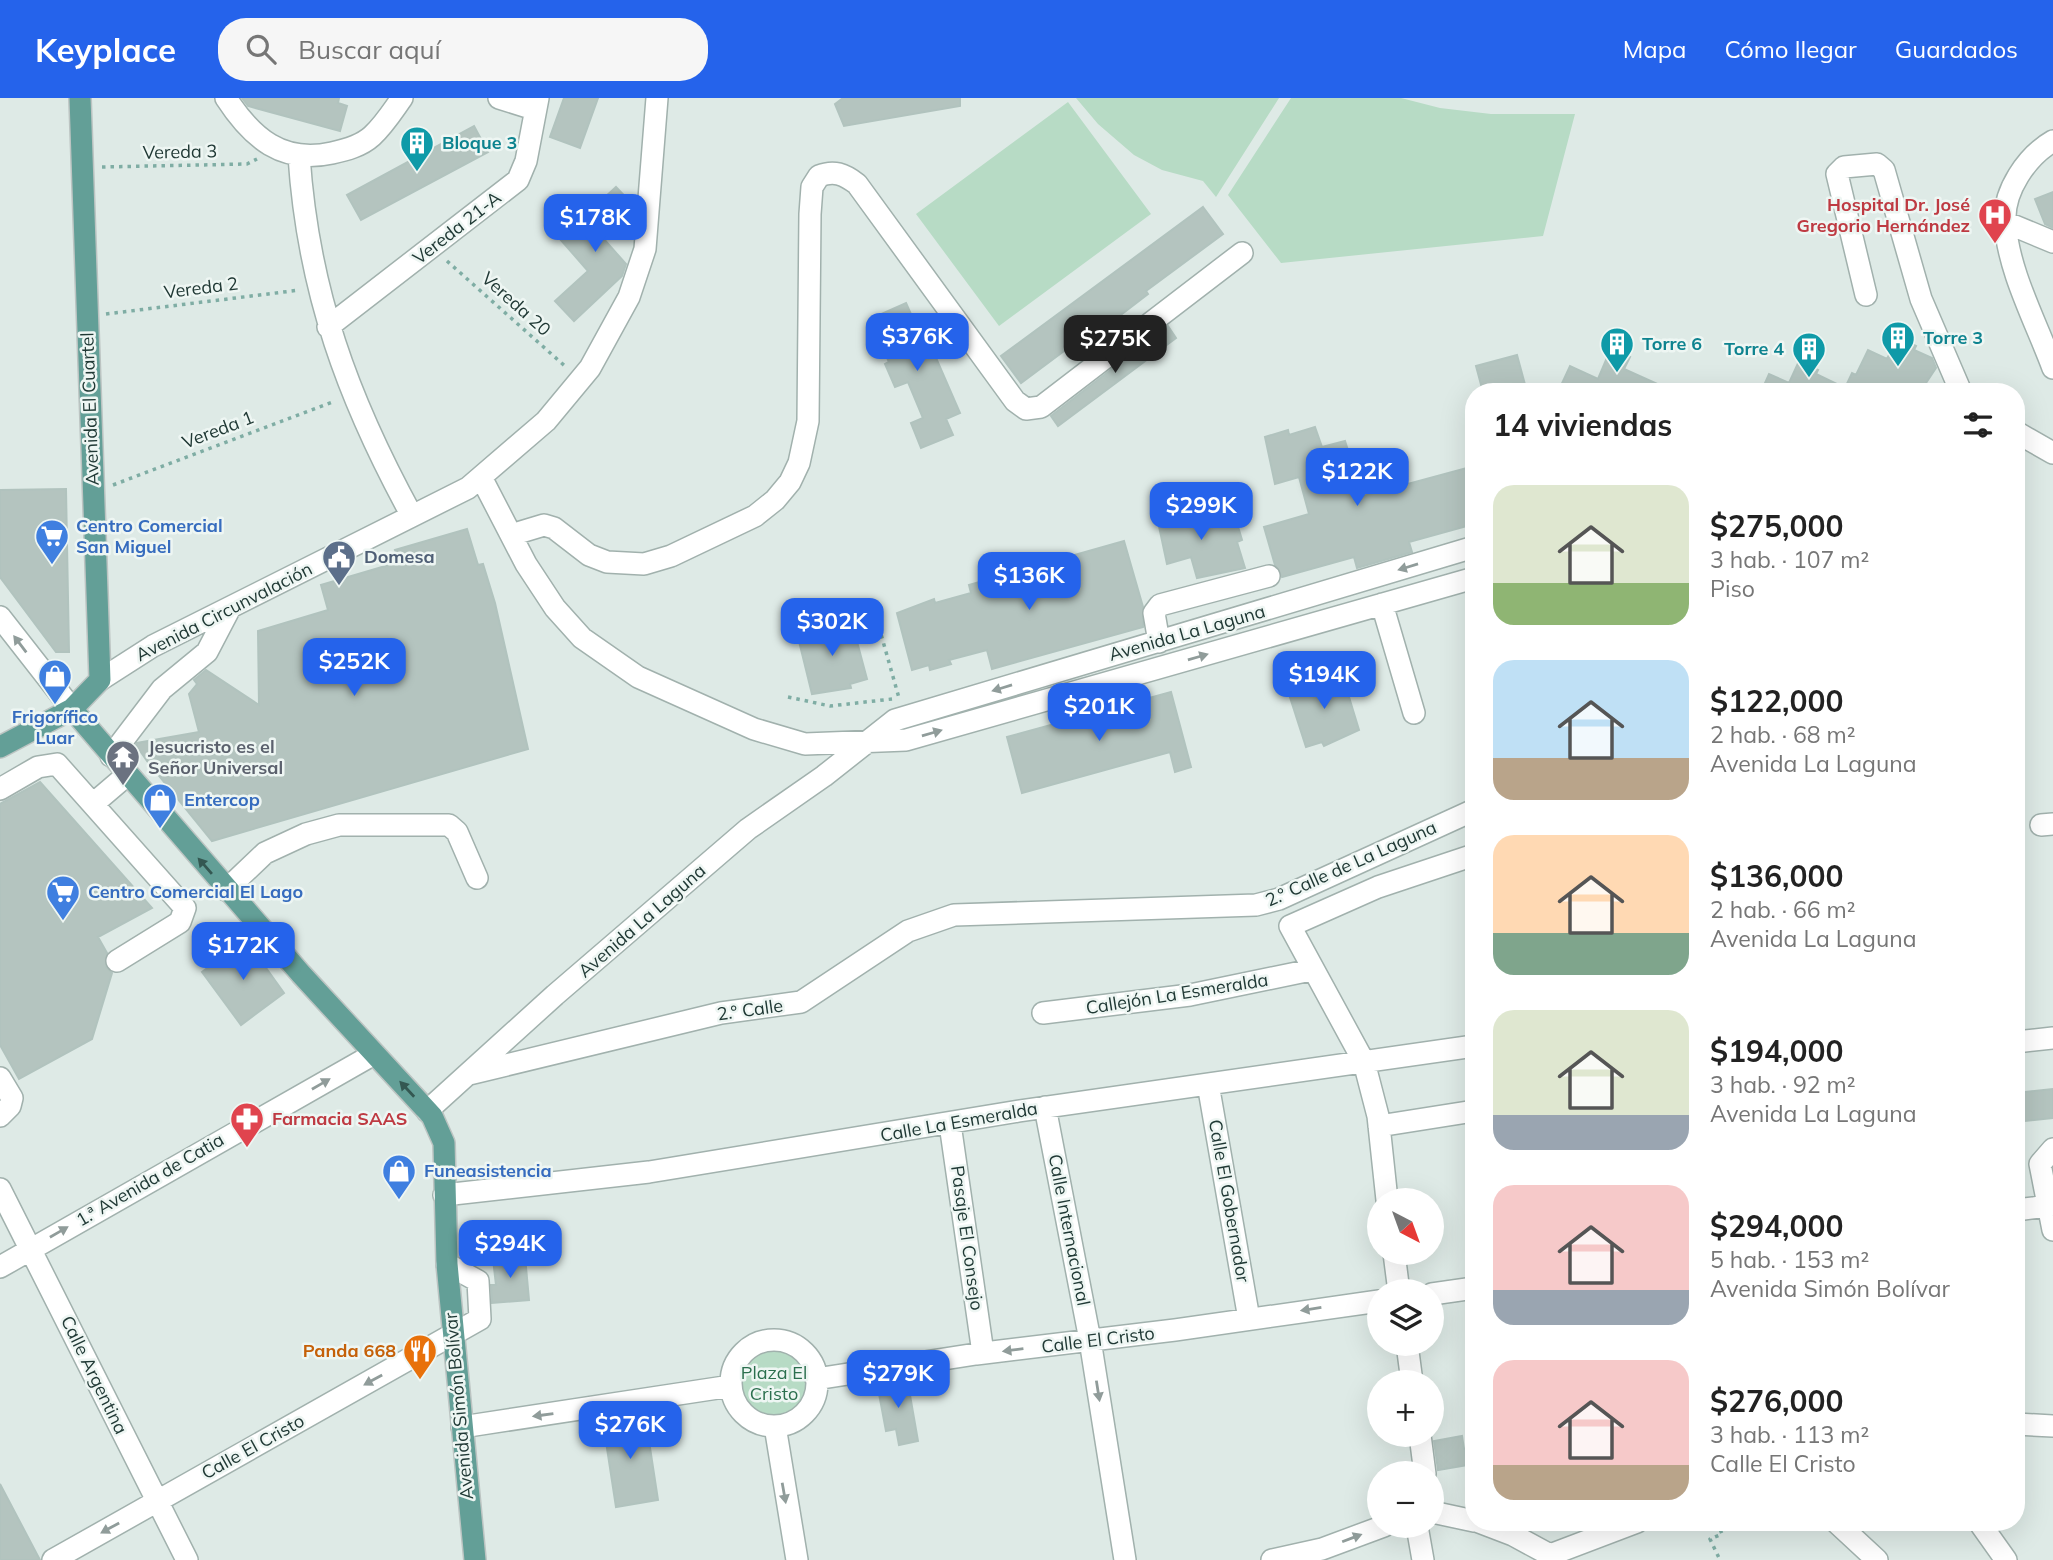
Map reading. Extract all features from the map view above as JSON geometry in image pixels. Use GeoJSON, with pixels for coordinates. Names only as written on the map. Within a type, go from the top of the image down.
{"type":"FeatureCollection","features":[{"type":"Feature","properties":{"kind":"main road","name":"Avenida El Cuartel"},"geometry":{"type":"LineString","coordinates":[[79,98],[100,680]]}},
{"type":"Feature","properties":{"kind":"main road"},"geometry":{"type":"LineString","coordinates":[[0,747],[72,709],[100,680]]}},
{"type":"Feature","properties":{"kind":"main road","name":"Avenida Simón Bolívar"},"geometry":{"type":"LineString","coordinates":[[72,709],[226,890],[427,1111],[440,1129],[444,1143],[447,1264],[474,1560]]}},
{"type":"Feature","properties":{"kind":"street"},"geometry":{"type":"LineString","coordinates":[[226,98],[260,140],[275,150],[299,156],[338,152],[369,139],[384,124],[402,98]]}},
{"type":"Feature","properties":{"kind":"street"},"geometry":{"type":"LineString","coordinates":[[499,98],[536,104]]}},
{"type":"Feature","properties":{"kind":"street","name":"Avenida Circunvalación"},"geometry":{"type":"LineString","coordinates":[[100,680],[153,646],[482,479],[546,421],[581,380],[608,341],[629,297],[645,249],[657,98]]}},
{"type":"Feature","properties":{"kind":"street","name":"Vereda 21-A"},"geometry":{"type":"LineString","coordinates":[[328,327],[518,180],[526,162],[536,104]]}},
{"type":"Feature","properties":{"kind":"street"},"geometry":{"type":"LineString","coordinates":[[2053,141],[2027,162],[2007,205],[2005,222],[2016,271],[2053,368]]}},
{"type":"Feature","properties":{"kind":"street"},"geometry":{"type":"LineString","coordinates":[[299,156],[302,201],[328,327],[374,446],[412,516]]}},
{"type":"Feature","properties":{"kind":"street"},"geometry":{"type":"LineString","coordinates":[[1866,295],[1837,174],[1844,167],[1877,164],[1884,170],[1921,299],[1957,383]]}},
{"type":"Feature","properties":{"kind":"street"},"geometry":{"type":"LineString","coordinates":[[511,535],[544,525],[589,555],[607,562],[644,564],[671,556],[755,516],[783,491],[799,463],[808,421],[810,214],[812,187],[819,176],[830,172],[845,176],[856,184],[1015,401],[1026,409],[1041,407],[1242,253]]}},
{"type":"Feature","properties":{"kind":"street"},"geometry":{"type":"LineString","coordinates":[[2005,222],[2053,242]]}},
{"type":"Feature","properties":{"kind":"street"},"geometry":{"type":"LineString","coordinates":[[2025,436],[2051,449]]}},
{"type":"Feature","properties":{"kind":"street","name":"Avenida La Laguna"},"geometry":{"type":"LineString","coordinates":[[482,479],[511,535],[555,608],[582,638],[638,677],[754,729],[805,744],[906,740],[1465,581]]}},
{"type":"Feature","properties":{"kind":"street","name":"Avenida La Laguna"},"geometry":{"type":"LineString","coordinates":[[427,1111],[555,995],[748,829],[824,776],[894,720],[1465,550]]}},
{"type":"Feature","properties":{"kind":"street"},"geometry":{"type":"LineString","coordinates":[[1159,642],[1154,613],[1160,604],[1269,576]]}},
{"type":"Feature","properties":{"kind":"street"},"geometry":{"type":"LineString","coordinates":[[1382,604],[1414,713]]}},
{"type":"Feature","properties":{"kind":"street"},"geometry":{"type":"LineString","coordinates":[[111,756],[162,689],[206,652],[230,608]]}},
{"type":"Feature","properties":{"kind":"street","name":"Avenida Simón Bolívar"},"geometry":{"type":"LineString","coordinates":[[0,617],[72,709]]}},
{"type":"Feature","properties":{"kind":"street"},"geometry":{"type":"LineString","coordinates":[[0,789],[38,766],[57,764],[185,908],[180,922],[117,961]]}},
{"type":"Feature","properties":{"kind":"street"},"geometry":{"type":"LineString","coordinates":[[93,804],[127,775]]}},
{"type":"Feature","properties":{"kind":"street","name":"2.° Calle de La Laguna"},"geometry":{"type":"LineString","coordinates":[[1057,909],[1256,905],[1279,899],[1465,814]]}},
{"type":"Feature","properties":{"kind":"street"},"geometry":{"type":"LineString","coordinates":[[226,890],[265,853],[306,834],[339,825],[449,825],[457,832],[477,878]]}},
{"type":"Feature","properties":{"kind":"street","name":"2.° Calle de La Laguna"},"geometry":{"type":"LineString","coordinates":[[1311,970],[1290,926],[1378,887],[1465,858]]}},
{"type":"Feature","properties":{"kind":"street","name":"2.° Calle"},"geometry":{"type":"LineString","coordinates":[[467,1075],[708,1016],[801,1002],[908,931],[929,922],[954,915],[1057,909]]}},
{"type":"Feature","properties":{"kind":"street"},"geometry":{"type":"LineString","coordinates":[[1311,970],[1364,1062],[1380,1126],[1386,1188]]}},
{"type":"Feature","properties":{"kind":"street","name":"Callejón La Esmeralda"},"geometry":{"type":"LineString","coordinates":[[1043,1013],[1190,995],[1311,970]]}},
{"type":"Feature","properties":{"kind":"street"},"geometry":{"type":"LineString","coordinates":[[2025,1041],[2053,1038]]}},
{"type":"Feature","properties":{"kind":"street","name":"Calle La Esmeralda"},"geometry":{"type":"LineString","coordinates":[[444,1195],[649,1172],[1045,1107],[1465,1047]]}},
{"type":"Feature","properties":{"kind":"street","name":"1.ª Avenida de Catia"},"geometry":{"type":"LineString","coordinates":[[0,1267],[374,1054]]}},
{"type":"Feature","properties":{"kind":"street"},"geometry":{"type":"LineString","coordinates":[[0,1078],[12,1098],[10,1107],[0,1116]]}},
{"type":"Feature","properties":{"kind":"street","name":"Calle El Gobernador"},"geometry":{"type":"LineString","coordinates":[[1209,1084],[1250,1319]]}},
{"type":"Feature","properties":{"kind":"street","name":"Calle Internacional"},"geometry":{"type":"LineString","coordinates":[[1045,1107],[1090,1340],[1125,1560]]}},
{"type":"Feature","properties":{"kind":"street"},"geometry":{"type":"LineString","coordinates":[[1380,1126],[1465,1112]]}},
{"type":"Feature","properties":{"kind":"street","name":"Pasaje El Consejo"},"geometry":{"type":"LineString","coordinates":[[950,1124],[983,1353]]}},
{"type":"Feature","properties":{"kind":"street"},"geometry":{"type":"LineString","coordinates":[[2053,1149],[2040,1164],[2053,1230]]}},
{"type":"Feature","properties":{"kind":"street","name":"Calle Argentina"},"geometry":{"type":"LineString","coordinates":[[0,1189],[187,1560]]}},
{"type":"Feature","properties":{"kind":"street"},"geometry":{"type":"LineString","coordinates":[[2025,1209],[2048,1206]]}},
{"type":"Feature","properties":{"kind":"street"},"geometry":{"type":"LineString","coordinates":[[1444,1292],[1465,1289]]}},
{"type":"Feature","properties":{"kind":"street","name":"Calle El Cristo"},"geometry":{"type":"LineString","coordinates":[[816,1379],[983,1353],[1367,1303]]}},
{"type":"Feature","properties":{"kind":"street","name":"Calle El Cristo"},"geometry":{"type":"LineString","coordinates":[[53,1560],[454,1335]]}},
{"type":"Feature","properties":{"kind":"street"},"geometry":{"type":"LineString","coordinates":[[767,1341],[779,1341],[799,1349],[813,1366],[816,1379],[816,1388],[808,1408],[791,1423],[775,1426],[748,1418],[734,1401],[731,1386],[739,1358],[757,1344],[767,1341]]}},
{"type":"Feature","properties":{"kind":"street"},"geometry":{"type":"LineString","coordinates":[[461,1427],[731,1386]]}},
{"type":"Feature","properties":{"kind":"street"},"geometry":{"type":"LineString","coordinates":[[2025,1424],[2053,1426]]}},
{"type":"Feature","properties":{"kind":"street"},"geometry":{"type":"LineString","coordinates":[[775,1426],[797,1560]]}},
{"type":"Feature","properties":{"kind":"street"},"geometry":{"type":"LineString","coordinates":[[1444,1515],[1465,1519]]}},
{"type":"Feature","properties":{"kind":"street"},"geometry":{"type":"LineString","coordinates":[[1503,1531],[1552,1557],[1615,1531]]}},
{"type":"Feature","properties":{"kind":"street"},"geometry":{"type":"LineString","coordinates":[[1846,1531],[1877,1560]]}},
{"type":"Feature","properties":{"kind":"street"},"geometry":{"type":"LineString","coordinates":[[1985,1531],[2006,1560]]}},
{"type":"Feature","properties":{"kind":"street"},"geometry":{"type":"LineString","coordinates":[[1272,1560],[1299,1557],[1367,1532]]}},
{"type":"Feature","properties":{"kind":"street"},"geometry":{"type":"LineString","coordinates":[[1419,1538],[1423,1560]]}},
{"type":"Feature","properties":{"kind":"path","name":"Vereda 3"},"geometry":{"type":"LineString","coordinates":[[82,168],[247,164],[275,150]]}},
{"type":"Feature","properties":{"kind":"path","name":"Vereda 20"},"geometry":{"type":"LineString","coordinates":[[433,248],[581,380]]}},
{"type":"Feature","properties":{"kind":"path","name":"Vereda 2"},"geometry":{"type":"LineString","coordinates":[[87,316],[318,288]]}},
{"type":"Feature","properties":{"kind":"path","name":"Vereda 1"},"geometry":{"type":"LineString","coordinates":[[93,493],[354,394]]}},
{"type":"Feature","properties":{"kind":"path"},"geometry":{"type":"LineString","coordinates":[[879,627],[899,698]]}},
{"type":"Feature","properties":{"kind":"path"},"geometry":{"type":"LineString","coordinates":[[1720,1531],[1721,1534],[1710,1539],[1720,1560]]}},
{"type":"Feature","properties":{"kind":"green space"},"geometry":{"type":"Polygon","coordinates":[[[1076,98],[1279,98],[1216,197],[1203,181],[1162,170],[1134,155],[1098,124],[1076,98]]]}},
{"type":"Feature","properties":{"kind":"green space"},"geometry":{"type":"Polygon","coordinates":[[[1291,98],[1401,98],[1440,108],[1491,114],[1575,114],[1543,236],[1281,263],[1228,195],[1291,98]]]}},
{"type":"Feature","properties":{"kind":"green space"},"geometry":{"type":"Polygon","coordinates":[[[1068,102],[1151,214],[999,326],[916,214],[1068,102]]]}},
{"type":"Feature","properties":{"kind":"green space","name":"Plaza El Cristo"},"geometry":{"type":"Polygon","coordinates":[[[781,1347],[800,1357],[808,1369],[808,1397],[800,1409],[788,1417],[767,1419],[748,1409],[740,1397],[738,1376],[748,1357],[760,1349],[781,1347]]]}},
{"type":"Feature","properties":{"kind":"building"},"geometry":{"type":"Polygon","coordinates":[[[242,98],[339,98],[338,103],[347,106],[340,131],[248,106],[242,98]]]}},
{"type":"Feature","properties":{"kind":"building"},"geometry":{"type":"Polygon","coordinates":[[[564,98],[598,98],[580,148],[550,137],[564,98]]]}},
{"type":"Feature","properties":{"kind":"building"},"geometry":{"type":"Polygon","coordinates":[[[843,98],[960,98],[960,106],[844,126],[835,104],[843,98]]]}},
{"type":"Feature","properties":{"kind":"building","name":"Bloque 3"},"geometry":{"type":"Polygon","coordinates":[[[474,126],[488,152],[361,220],[347,195],[474,126]]]}},
{"type":"Feature","properties":{"kind":"building"},"geometry":{"type":"Polygon","coordinates":[[[616,187],[635,207],[602,237],[626,264],[622,276],[574,321],[555,301],[588,271],[560,239],[616,187]]]}},
{"type":"Feature","properties":{"kind":"building"},"geometry":{"type":"Polygon","coordinates":[[[2053,192],[2053,228],[2045,224],[2035,199],[2053,192]]]}},
{"type":"Feature","properties":{"kind":"building"},"geometry":{"type":"Polygon","coordinates":[[[1203,207],[1223,234],[1146,291],[1148,294],[1114,320],[1111,316],[1021,383],[1001,356],[1203,207]]]}},
{"type":"Feature","properties":{"kind":"building"},"geometry":{"type":"Polygon","coordinates":[[[906,303],[925,346],[930,344],[960,413],[946,419],[953,435],[921,448],[911,423],[923,418],[908,382],[895,387],[885,364],[889,362],[870,319],[906,303]]]}},
{"type":"Feature","properties":{"kind":"building"},"geometry":{"type":"Polygon","coordinates":[[[1168,326],[1176,338],[1058,426],[1051,416],[1168,326]]]}},
{"type":"Feature","properties":{"kind":"building","name":"Torre 3"},"geometry":{"type":"Polygon","coordinates":[[[1898,337],[1916,346],[1914,350],[1932,358],[1936,368],[1926,383],[1847,383],[1852,373],[1856,375],[1868,350],[1887,359],[1898,337]]]}},
{"type":"Feature","properties":{"kind":"building","name":"Torre 6"},"geometry":{"type":"Polygon","coordinates":[[[1611,348],[1630,357],[1624,369],[1655,383],[1562,383],[1570,366],[1598,379],[1611,348]]]}},
{"type":"Feature","properties":{"kind":"building"},"geometry":{"type":"Polygon","coordinates":[[[1517,355],[1525,383],[1481,383],[1476,366],[1517,355]]]}},
{"type":"Feature","properties":{"kind":"building","name":"Torre 3"},"geometry":{"type":"Polygon","coordinates":[[[1799,361],[1818,370],[1816,374],[1835,383],[1789,383],[1799,361]]]}},
{"type":"Feature","properties":{"kind":"building","name":"Torre 3"},"geometry":{"type":"Polygon","coordinates":[[[1769,374],[1789,383],[1765,383],[1769,374]]]}},
{"type":"Feature","properties":{"kind":"building"},"geometry":{"type":"Polygon","coordinates":[[[1315,427],[1322,447],[1345,441],[1351,460],[1346,462],[1356,498],[1465,468],[1465,526],[1409,542],[1412,552],[1357,568],[1354,557],[1282,577],[1275,565],[1264,527],[1309,514],[1299,477],[1275,484],[1265,437],[1288,430],[1289,435],[1315,427]]]}},
{"type":"Feature","properties":{"kind":"building","name":"Centro Comercial San Miguel"},"geometry":{"type":"Polygon","coordinates":[[[66,489],[69,652],[56,652],[0,577],[0,490],[66,489]]]}},
{"type":"Feature","properties":{"kind":"building"},"geometry":{"type":"Polygon","coordinates":[[[1207,507],[1213,527],[1236,520],[1242,540],[1237,542],[1245,568],[1197,578],[1191,557],[1167,564],[1157,517],[1179,510],[1180,515],[1207,507]]]}},
{"type":"Feature","properties":{"kind":"building"},"geometry":{"type":"Polygon","coordinates":[[[467,529],[478,565],[483,564],[495,603],[528,749],[212,841],[147,761],[137,743],[199,732],[189,694],[197,684],[194,680],[206,670],[259,705],[258,631],[328,610],[321,585],[399,562],[395,550],[467,529]]]}},
{"type":"Feature","properties":{"kind":"building"},"geometry":{"type":"Polygon","coordinates":[[[1124,541],[1143,607],[1143,627],[992,669],[987,650],[949,660],[951,664],[930,670],[929,665],[912,670],[897,613],[934,599],[935,603],[971,593],[969,585],[1124,541]]]}},
{"type":"Feature","properties":{"kind":"building"},"geometry":{"type":"Polygon","coordinates":[[[834,623],[835,627],[852,623],[867,679],[850,684],[851,688],[812,694],[798,637],[834,623]]]}},
{"type":"Feature","properties":{"kind":"building"},"geometry":{"type":"Polygon","coordinates":[[[1342,674],[1359,730],[1324,746],[1322,742],[1306,747],[1288,691],[1324,675],[1326,680],[1342,674]]]}},
{"type":"Feature","properties":{"kind":"building"},"geometry":{"type":"Polygon","coordinates":[[[1171,692],[1191,767],[1175,772],[1170,752],[1022,793],[1007,737],[1171,692]]]}},
{"type":"Feature","properties":{"kind":"building","name":"Centro Comercial El Lago"},"geometry":{"type":"Polygon","coordinates":[[[40,782],[152,908],[98,937],[107,953],[106,967],[112,973],[92,1039],[19,1079],[0,1045],[0,804],[40,782]]]}},
{"type":"Feature","properties":{"kind":"building"},"geometry":{"type":"Polygon","coordinates":[[[246,940],[284,993],[241,1025],[202,972],[246,940]]]}},
{"type":"Feature","properties":{"kind":"building"},"geometry":{"type":"Polygon","coordinates":[[[2053,1089],[2053,1118],[2025,1121],[2025,1092],[2053,1089]]]}},
{"type":"Feature","properties":{"kind":"building"},"geometry":{"type":"Polygon","coordinates":[[[525,1256],[529,1300],[492,1303],[491,1285],[496,1285],[493,1259],[525,1256]]]}},
{"type":"Feature","properties":{"kind":"building"},"geometry":{"type":"Polygon","coordinates":[[[907,1378],[918,1441],[899,1445],[896,1429],[886,1431],[877,1383],[907,1378]]]}},
{"type":"Feature","properties":{"kind":"building"},"geometry":{"type":"Polygon","coordinates":[[[645,1415],[658,1500],[616,1507],[603,1422],[645,1415]]]}},
{"type":"Feature","properties":{"kind":"building"},"geometry":{"type":"Polygon","coordinates":[[[1462,1436],[1465,1466],[1444,1469],[1444,1461],[1437,1461],[1435,1447],[1444,1447],[1444,1439],[1462,1436]]]}},
{"type":"Feature","properties":{"kind":"building"},"geometry":{"type":"Polygon","coordinates":[[[0,1484],[40,1560],[0,1560],[0,1484]]]}},
{"type":"Feature","properties":{"kind":"place","name":"Bloque 3"},"geometry":{"type":"Point","coordinates":[417,173]}},
{"type":"Feature","properties":{"kind":"place","name":"Hospital Dr. José Gregorio Hernández"},"geometry":{"type":"Point","coordinates":[1995,245]}},
{"type":"Feature","properties":{"kind":"place","name":"Torre 3"},"geometry":{"type":"Point","coordinates":[1898,368]}},
{"type":"Feature","properties":{"kind":"place","name":"Torre 6"},"geometry":{"type":"Point","coordinates":[1617,374]}},
{"type":"Feature","properties":{"kind":"place","name":"Torre 4"},"geometry":{"type":"Point","coordinates":[1809,379]}},
{"type":"Feature","properties":{"kind":"place","name":"Centro Comercial San Miguel"},"geometry":{"type":"Point","coordinates":[52,566]}},
{"type":"Feature","properties":{"kind":"place","name":"Domesa"},"geometry":{"type":"Point","coordinates":[339,587]}},
{"type":"Feature","properties":{"kind":"place","name":"Frigorífico Luar"},"geometry":{"type":"Point","coordinates":[55,706]}},
{"type":"Feature","properties":{"kind":"place","name":"Jesucristo es el Señor Universal"},"geometry":{"type":"Point","coordinates":[123,787]}},
{"type":"Feature","properties":{"kind":"place","name":"Entercop"},"geometry":{"type":"Point","coordinates":[160,830]}},
{"type":"Feature","properties":{"kind":"place","name":"Centro Comercial El Lago"},"geometry":{"type":"Point","coordinates":[63,922]}},
{"type":"Feature","properties":{"kind":"place","name":"Farmacia SAAS"},"geometry":{"type":"Point","coordinates":[247,1149]}},
{"type":"Feature","properties":{"kind":"place","name":"Funeasistencia"},"geometry":{"type":"Point","coordinates":[399,1201]}},
{"type":"Feature","properties":{"kind":"place","name":"Panda 668"},"geometry":{"type":"Point","coordinates":[420,1381]}}]}
